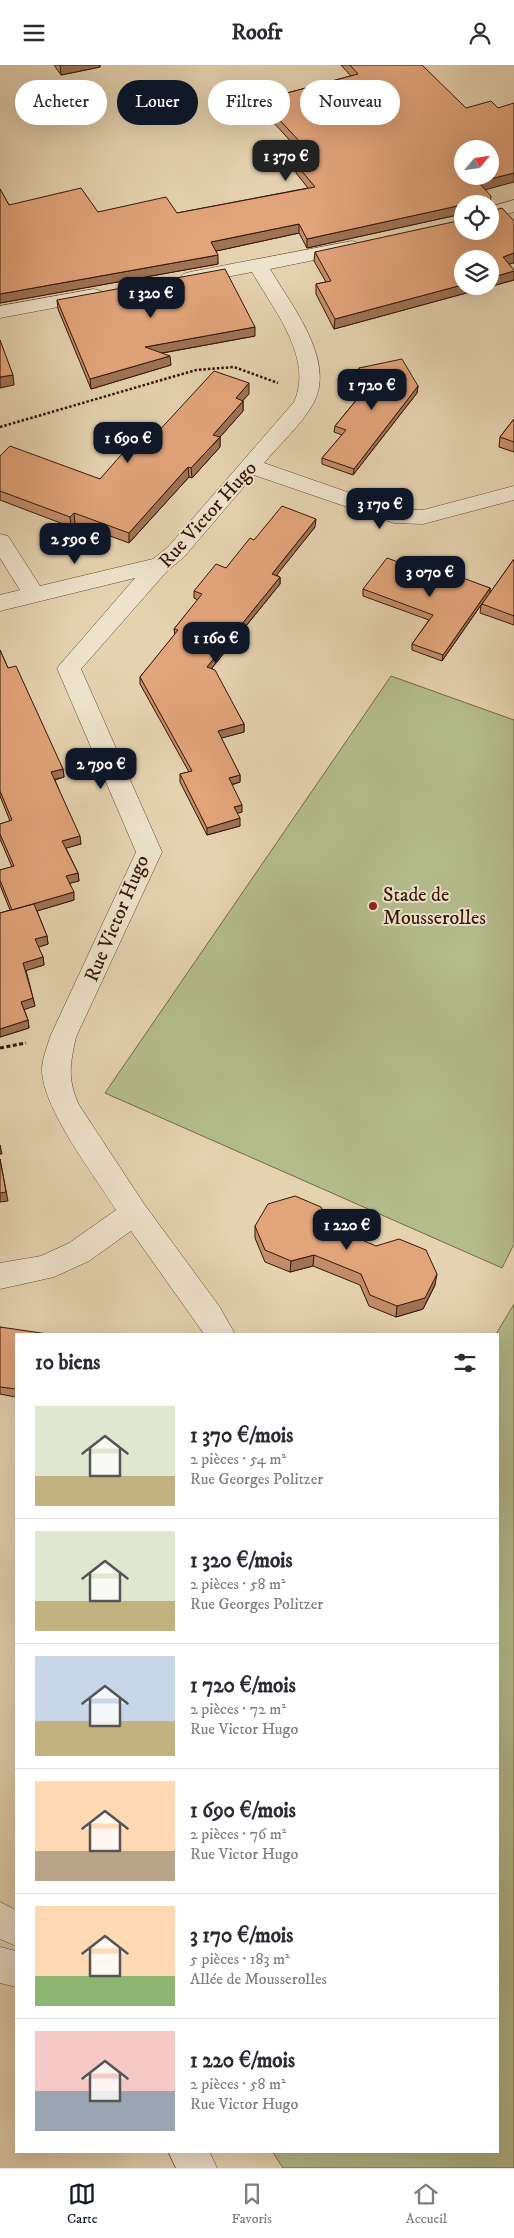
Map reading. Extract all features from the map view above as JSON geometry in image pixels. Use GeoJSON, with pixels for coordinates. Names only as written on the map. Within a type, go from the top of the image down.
{"type":"FeatureCollection","features":[{"type":"Feature","properties":{"kind":"street"},"geometry":{"type":"LineString","coordinates":[[499,210],[514,206]]}},
{"type":"Feature","properties":{"kind":"street"},"geometry":{"type":"LineString","coordinates":[[167,282],[368,244]]}},
{"type":"Feature","properties":{"kind":"street","name":"Rue Victor Hugo"},"geometry":{"type":"LineString","coordinates":[[219,1333],[209,1315],[134,1213],[68,1111],[58,1089],[56,1067],[63,1037],[149,852],[69,668],[160,565],[176,552],[252,466],[303,404],[311,385],[309,365],[304,346],[258,265]]}},
{"type":"Feature","properties":{"kind":"street"},"geometry":{"type":"LineString","coordinates":[[0,312],[111,292]]}},
{"type":"Feature","properties":{"kind":"street"},"geometry":{"type":"LineString","coordinates":[[252,466],[394,516],[423,517],[514,493]]}},
{"type":"Feature","properties":{"kind":"street"},"geometry":{"type":"LineString","coordinates":[[0,541],[34,595]]}},
{"type":"Feature","properties":{"kind":"street"},"geometry":{"type":"LineString","coordinates":[[0,603],[160,565]]}},
{"type":"Feature","properties":{"kind":"street"},"geometry":{"type":"LineString","coordinates":[[0,1276],[44,1268],[79,1252],[134,1213]]}},
{"type":"Feature","properties":{"kind":"street"},"geometry":{"type":"LineString","coordinates":[[0,1920],[15,1928]]}},
{"type":"Feature","properties":{"kind":"street"},"geometry":{"type":"LineString","coordinates":[[0,1965],[15,1969]]}},
{"type":"Feature","properties":{"kind":"street"},"geometry":{"type":"LineString","coordinates":[[188,2153],[198,2168]]}},
{"type":"Feature","properties":{"kind":"path"},"geometry":{"type":"LineString","coordinates":[[0,427],[196,370],[234,367],[307,393]]}},
{"type":"Feature","properties":{"kind":"green space","name":"Stade de Mousserolles"},"geometry":{"type":"Polygon","coordinates":[[[391,676],[514,720],[514,1244],[502,1268],[105,1093],[391,676]]]}},
{"type":"Feature","properties":{"kind":"green space"},"geometry":{"type":"Polygon","coordinates":[[[514,1304],[514,2168],[283,2168],[273,2153],[499,2153],[499,1333],[497,1333],[514,1304]]]}},
{"type":"Feature","properties":{"kind":"building"},"geometry":{"type":"Polygon","coordinates":[[[350,65],[422,65],[466,108],[491,101],[498,108],[514,103],[514,173],[499,177],[499,140],[454,140],[454,185],[481,185],[490,195],[454,195],[454,207],[307,239],[299,224],[211,242],[218,255],[0,294],[0,189],[9,205],[81,188],[98,212],[166,197],[177,213],[315,187],[296,164],[315,158],[284,125],[290,125],[290,92],[300,90],[300,125],[400,125],[400,80],[336,80],[358,74],[350,65]]]}},
{"type":"Feature","properties":{"kind":"building"},"geometry":{"type":"Polygon","coordinates":[[[502,208],[514,221],[514,253],[503,257],[514,271],[499,275],[499,250],[454,250],[454,287],[335,319],[316,284],[331,281],[315,252],[454,222],[454,240],[499,240],[499,209],[502,208]]]}},
{"type":"Feature","properties":{"kind":"building"},"geometry":{"type":"Polygon","coordinates":[[[225,269],[255,327],[145,347],[170,356],[90,379],[57,300],[225,269]]]}},
{"type":"Feature","properties":{"kind":"building"},"geometry":{"type":"Polygon","coordinates":[[[0,340],[13,375],[0,377],[0,340]]]}},
{"type":"Feature","properties":{"kind":"building"},"geometry":{"type":"Polygon","coordinates":[[[402,359],[418,386],[354,469],[322,458],[346,430],[335,426],[368,386],[359,368],[402,359]]]}},
{"type":"Feature","properties":{"kind":"building"},"geometry":{"type":"Polygon","coordinates":[[[214,371],[249,383],[236,398],[243,401],[213,435],[220,437],[191,468],[188,467],[129,533],[74,513],[70,517],[0,491],[0,456],[10,446],[100,479],[143,430],[155,435],[214,371]]]}},
{"type":"Feature","properties":{"kind":"building"},"geometry":{"type":"Polygon","coordinates":[[[514,419],[514,442],[500,437],[514,419]]]}},
{"type":"Feature","properties":{"kind":"building"},"geometry":{"type":"Polygon","coordinates":[[[282,506],[316,519],[272,574],[280,577],[207,667],[215,670],[244,724],[218,731],[240,775],[229,778],[242,805],[234,807],[240,818],[207,828],[180,774],[192,771],[140,677],[178,630],[174,629],[202,594],[194,591],[216,564],[226,568],[250,538],[254,540],[282,506]]]}},
{"type":"Feature","properties":{"kind":"building"},"geometry":{"type":"Polygon","coordinates":[[[387,558],[404,564],[409,558],[490,588],[443,655],[412,644],[433,615],[363,589],[387,558]]]}},
{"type":"Feature","properties":{"kind":"building"},"geometry":{"type":"Polygon","coordinates":[[[514,559],[514,616],[482,604],[514,559]]]}},
{"type":"Feature","properties":{"kind":"building"},"geometry":{"type":"Polygon","coordinates":[[[0,650],[8,668],[16,666],[63,769],[51,772],[80,836],[62,841],[78,873],[66,876],[74,892],[12,910],[0,880],[0,870],[14,866],[0,834],[0,824],[12,820],[0,791],[0,650]]]}},
{"type":"Feature","properties":{"kind":"building"},"geometry":{"type":"Polygon","coordinates":[[[34,904],[47,936],[35,939],[43,957],[23,963],[33,998],[21,1002],[28,1020],[0,1029],[0,913],[34,904]]]}},
{"type":"Feature","properties":{"kind":"building"},"geometry":{"type":"Polygon","coordinates":[[[0,1159],[6,1192],[0,1193],[0,1159]]]}},
{"type":"Feature","properties":{"kind":"building"},"geometry":{"type":"Polygon","coordinates":[[[295,1196],[321,1207],[330,1226],[376,1246],[399,1239],[426,1250],[437,1274],[425,1298],[397,1306],[370,1295],[361,1274],[314,1255],[291,1261],[265,1250],[255,1226],[268,1204],[295,1196]]]}},
{"type":"Feature","properties":{"kind":"building"},"geometry":{"type":"Polygon","coordinates":[[[0,1327],[41,1333],[15,1333],[15,1389],[0,1387],[0,1327]]]}},
{"type":"Feature","properties":{"kind":"place","name":"Stade de Mousserolles"},"geometry":{"type":"Point","coordinates":[373,906]}}]}
